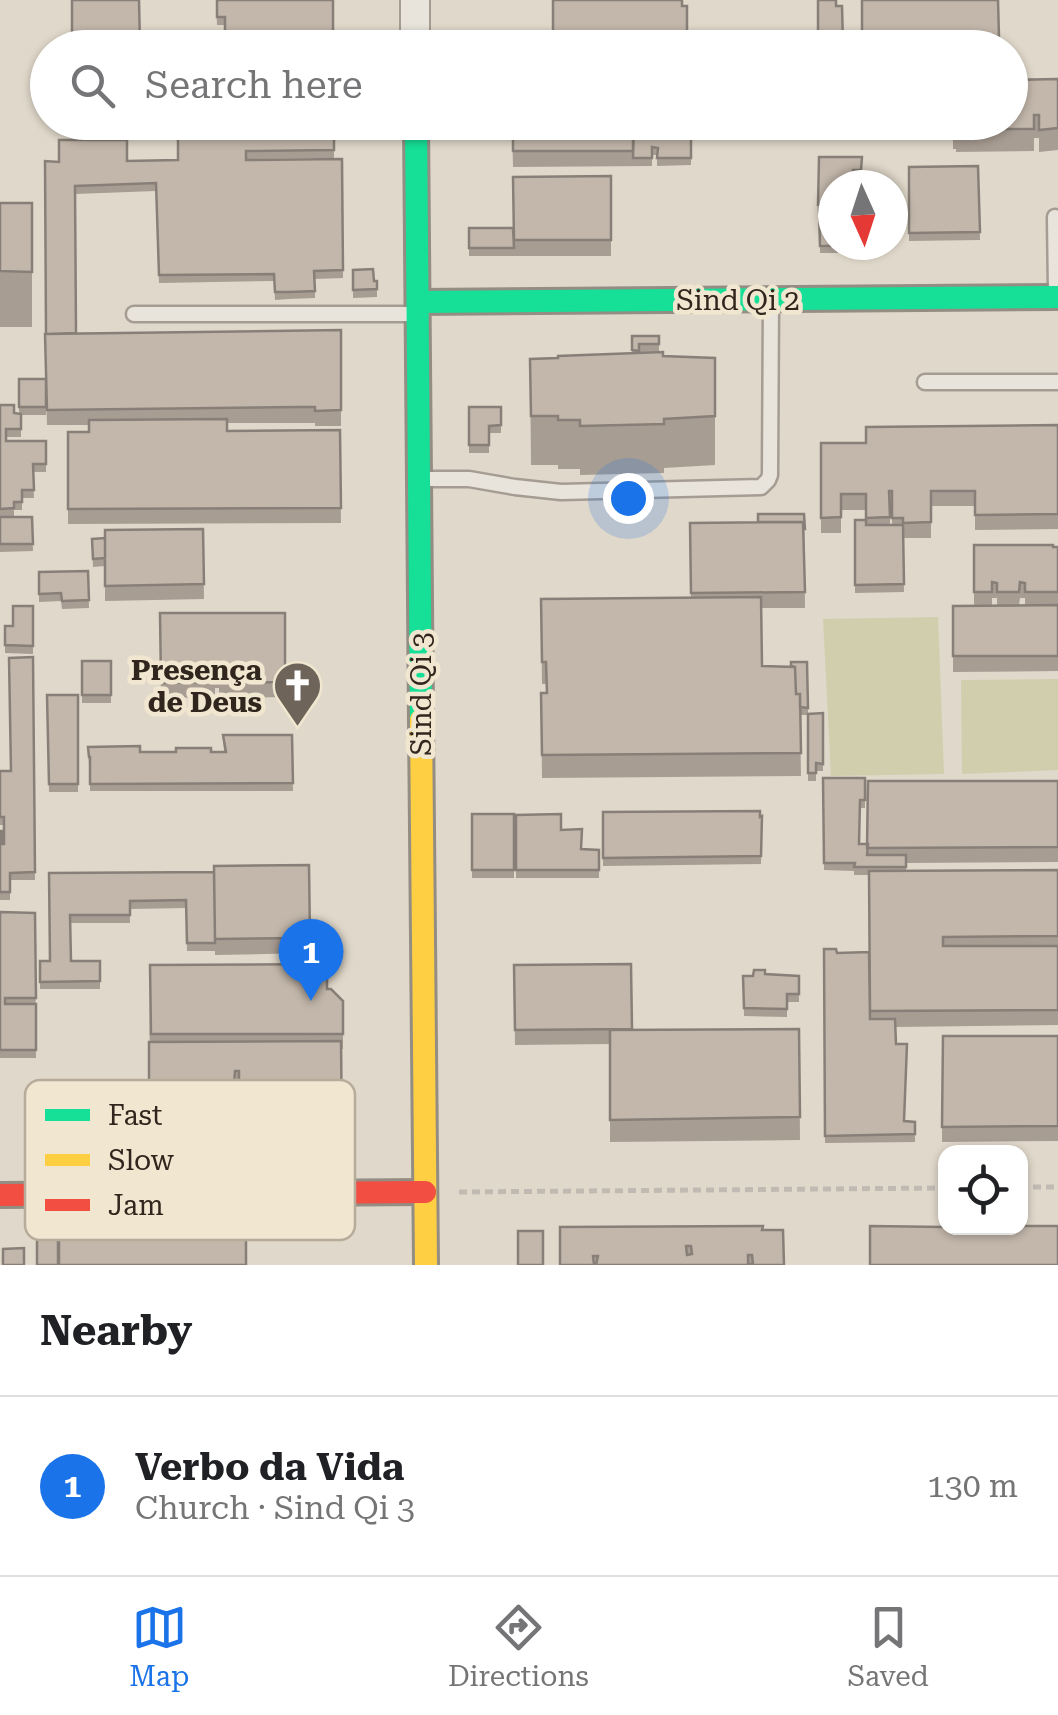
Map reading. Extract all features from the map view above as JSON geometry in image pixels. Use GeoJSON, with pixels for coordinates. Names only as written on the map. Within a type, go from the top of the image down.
{"type":"FeatureCollection","features":[{"type":"Feature","properties":{"kind":"street"},"geometry":{"type":"LineString","coordinates":[[415,0],[416,30]]}},
{"type":"Feature","properties":{"kind":"street","name":"Sind Qi 3"},"geometry":{"type":"LineString","coordinates":[[416,140],[426,1265]]}},
{"type":"Feature","properties":{"kind":"street","name":"Sind Qi 2"},"geometry":{"type":"LineString","coordinates":[[418,308],[1057,297]]}},
{"type":"Feature","properties":{"kind":"street"},"geometry":{"type":"LineString","coordinates":[[355,1192],[425,1192]]}},
{"type":"Feature","properties":{"kind":"street"},"geometry":{"type":"LineString","coordinates":[[0,1195],[25,1195]]}},
{"type":"Feature","properties":{"kind":"lane"},"geometry":{"type":"LineString","coordinates":[[1054,217],[1057,297]]}},
{"type":"Feature","properties":{"kind":"lane"},"geometry":{"type":"LineString","coordinates":[[419,479],[470,479],[561,492],[761,487],[770,475],[771,299]]}},
{"type":"Feature","properties":{"kind":"lane"},"geometry":{"type":"LineString","coordinates":[[134,314],[418,308]]}},
{"type":"Feature","properties":{"kind":"lane"},"geometry":{"type":"LineString","coordinates":[[925,382],[1058,382]]}},
{"type":"Feature","properties":{"kind":"path"},"geometry":{"type":"LineString","coordinates":[[1028,1187],[1058,1187]]}},
{"type":"Feature","properties":{"kind":"path"},"geometry":{"type":"LineString","coordinates":[[425,1192],[938,1188]]}},
{"type":"Feature","properties":{"kind":"shaded area"},"geometry":{"type":"Polygon","coordinates":[[[938,617],[944,774],[831,776],[823,619],[938,617]]]}},
{"type":"Feature","properties":{"kind":"shaded area"},"geometry":{"type":"Polygon","coordinates":[[[1058,679],[1058,770],[962,774],[961,680],[1058,679]]]}},
{"type":"Feature","properties":{"kind":"building"},"geometry":{"type":"Polygon","coordinates":[[[72,0],[139,0],[140,30],[72,30],[72,0]]]}},
{"type":"Feature","properties":{"kind":"building"},"geometry":{"type":"Polygon","coordinates":[[[217,0],[333,0],[333,30],[225,30],[225,17],[217,17],[217,0]]]}},
{"type":"Feature","properties":{"kind":"building"},"geometry":{"type":"Polygon","coordinates":[[[553,0],[682,0],[682,6],[687,6],[687,30],[553,30],[553,0]]]}},
{"type":"Feature","properties":{"kind":"building"},"geometry":{"type":"Polygon","coordinates":[[[818,0],[836,0],[836,6],[842,6],[843,30],[818,30],[818,0]]]}},
{"type":"Feature","properties":{"kind":"building"},"geometry":{"type":"Polygon","coordinates":[[[862,0],[998,0],[999,30],[862,30],[862,0]]]}},
{"type":"Feature","properties":{"kind":"building"},"geometry":{"type":"Polygon","coordinates":[[[1058,79],[1058,128],[1039,130],[1039,115],[1034,115],[1034,129],[1028,129],[1028,80],[1058,79]]]}},
{"type":"Feature","properties":{"kind":"building"},"geometry":{"type":"Polygon","coordinates":[[[59,140],[127,140],[127,161],[178,160],[178,140],[334,140],[334,150],[246,151],[246,160],[342,159],[343,270],[314,271],[315,291],[289,292],[275,292],[274,274],[159,275],[156,183],[75,186],[76,333],[46,334],[45,161],[59,162],[59,140]]]}},
{"type":"Feature","properties":{"kind":"building"},"geometry":{"type":"Polygon","coordinates":[[[513,140],[633,140],[633,151],[513,151],[513,140]]]}},
{"type":"Feature","properties":{"kind":"building"},"geometry":{"type":"Polygon","coordinates":[[[634,140],[691,140],[691,158],[657,158],[658,148],[652,147],[652,158],[633,158],[634,140]]]}},
{"type":"Feature","properties":{"kind":"building"},"geometry":{"type":"Polygon","coordinates":[[[819,157],[862,157],[861,170],[819,170],[819,157]]]}},
{"type":"Feature","properties":{"kind":"building"},"geometry":{"type":"Polygon","coordinates":[[[978,166],[980,232],[909,233],[909,167],[978,166]]]}},
{"type":"Feature","properties":{"kind":"building"},"geometry":{"type":"Polygon","coordinates":[[[611,176],[611,240],[514,240],[513,177],[611,176]]]}},
{"type":"Feature","properties":{"kind":"building"},"geometry":{"type":"Polygon","coordinates":[[[0,203],[32,203],[32,272],[0,271],[0,203]]]}},
{"type":"Feature","properties":{"kind":"building"},"geometry":{"type":"Polygon","coordinates":[[[469,228],[513,228],[514,248],[469,248],[469,228]]]}},
{"type":"Feature","properties":{"kind":"building"},"geometry":{"type":"Polygon","coordinates":[[[373,269],[377,289],[353,290],[353,270],[373,269]]]}},
{"type":"Feature","properties":{"kind":"building"},"geometry":{"type":"Polygon","coordinates":[[[341,330],[341,410],[47,410],[45,334],[341,330]]]}},
{"type":"Feature","properties":{"kind":"building"},"geometry":{"type":"Polygon","coordinates":[[[632,336],[659,336],[659,344],[639,344],[639,351],[632,350],[632,336]]]}},
{"type":"Feature","properties":{"kind":"building"},"geometry":{"type":"Polygon","coordinates":[[[663,352],[663,356],[715,358],[715,416],[664,419],[664,424],[580,426],[580,420],[531,416],[530,359],[663,352]]]}},
{"type":"Feature","properties":{"kind":"building"},"geometry":{"type":"Polygon","coordinates":[[[19,379],[46,379],[46,407],[19,407],[19,379]]]}},
{"type":"Feature","properties":{"kind":"building"},"geometry":{"type":"Polygon","coordinates":[[[0,405],[14,405],[14,413],[21,414],[21,429],[6,429],[6,441],[46,441],[46,464],[33,464],[34,490],[22,490],[22,502],[14,502],[14,508],[0,509],[0,405]]]}},
{"type":"Feature","properties":{"kind":"building"},"geometry":{"type":"Polygon","coordinates":[[[469,407],[501,407],[501,425],[489,426],[489,445],[469,445],[469,407]]]}},
{"type":"Feature","properties":{"kind":"building"},"geometry":{"type":"Polygon","coordinates":[[[227,419],[227,431],[340,430],[341,508],[68,509],[68,432],[89,432],[89,420],[227,419]]]}},
{"type":"Feature","properties":{"kind":"building"},"geometry":{"type":"Polygon","coordinates":[[[1058,425],[1058,514],[975,515],[975,491],[931,491],[931,522],[903,523],[903,518],[892,518],[889,491],[890,517],[866,518],[866,494],[841,494],[841,517],[821,518],[821,443],[866,443],[866,427],[1058,425]]]}},
{"type":"Feature","properties":{"kind":"building"},"geometry":{"type":"Polygon","coordinates":[[[758,514],[804,514],[805,529],[803,522],[758,522],[758,514]]]}},
{"type":"Feature","properties":{"kind":"building"},"geometry":{"type":"Polygon","coordinates":[[[0,517],[32,517],[33,544],[0,544],[0,517]]]}},
{"type":"Feature","properties":{"kind":"building"},"geometry":{"type":"Polygon","coordinates":[[[855,520],[866,520],[866,525],[903,525],[904,584],[855,585],[855,520]]]}},
{"type":"Feature","properties":{"kind":"building"},"geometry":{"type":"Polygon","coordinates":[[[803,522],[805,592],[691,593],[690,523],[803,522]]]}},
{"type":"Feature","properties":{"kind":"building"},"geometry":{"type":"Polygon","coordinates":[[[203,529],[204,584],[105,586],[105,530],[203,529]]]}},
{"type":"Feature","properties":{"kind":"building"},"geometry":{"type":"Polygon","coordinates":[[[105,538],[105,558],[93,559],[92,539],[105,538]]]}},
{"type":"Feature","properties":{"kind":"building"},"geometry":{"type":"Polygon","coordinates":[[[974,545],[1058,547],[1058,592],[1025,592],[1025,583],[1020,582],[1019,592],[997,592],[997,583],[992,582],[992,592],[974,592],[974,545]]]}},
{"type":"Feature","properties":{"kind":"building"},"geometry":{"type":"Polygon","coordinates":[[[88,571],[89,600],[62,601],[61,593],[39,594],[39,572],[88,571]]]}},
{"type":"Feature","properties":{"kind":"building"},"geometry":{"type":"Polygon","coordinates":[[[761,597],[762,666],[795,667],[796,694],[800,694],[801,753],[542,755],[541,693],[547,693],[546,662],[542,662],[541,599],[761,597]]]}},
{"type":"Feature","properties":{"kind":"building"},"geometry":{"type":"Polygon","coordinates":[[[1058,605],[1058,656],[953,656],[953,606],[1058,605]]]}},
{"type":"Feature","properties":{"kind":"building"},"geometry":{"type":"Polygon","coordinates":[[[13,606],[33,606],[33,646],[5,645],[5,626],[13,626],[13,606]]]}},
{"type":"Feature","properties":{"kind":"building"},"geometry":{"type":"Polygon","coordinates":[[[160,613],[285,613],[285,682],[219,683],[219,673],[214,673],[215,682],[161,683],[160,613]]]}},
{"type":"Feature","properties":{"kind":"building"},"geometry":{"type":"Polygon","coordinates":[[[33,657],[35,872],[10,873],[10,892],[0,892],[0,831],[4,844],[4,817],[0,817],[0,771],[11,771],[9,658],[33,657]]]}},
{"type":"Feature","properties":{"kind":"building"},"geometry":{"type":"Polygon","coordinates":[[[82,661],[111,661],[111,695],[82,695],[82,661]]]}},
{"type":"Feature","properties":{"kind":"building"},"geometry":{"type":"Polygon","coordinates":[[[791,662],[807,662],[808,708],[800,707],[791,662]]]}},
{"type":"Feature","properties":{"kind":"building"},"geometry":{"type":"Polygon","coordinates":[[[47,695],[78,695],[78,784],[49,784],[47,695]]]}},
{"type":"Feature","properties":{"kind":"building"},"geometry":{"type":"Polygon","coordinates":[[[823,713],[823,764],[816,763],[816,773],[808,773],[808,714],[823,713]]]}},
{"type":"Feature","properties":{"kind":"building"},"geometry":{"type":"Polygon","coordinates":[[[223,735],[292,735],[293,783],[90,784],[88,747],[140,746],[140,752],[211,748],[211,752],[226,752],[223,735]]]}},
{"type":"Feature","properties":{"kind":"building"},"geometry":{"type":"Polygon","coordinates":[[[823,778],[865,778],[859,844],[868,844],[867,855],[906,855],[906,867],[824,863],[823,778]]]}},
{"type":"Feature","properties":{"kind":"building"},"geometry":{"type":"Polygon","coordinates":[[[868,781],[1058,781],[1058,847],[867,848],[868,781]]]}},
{"type":"Feature","properties":{"kind":"building"},"geometry":{"type":"Polygon","coordinates":[[[760,811],[761,856],[603,858],[603,812],[760,811]]]}},
{"type":"Feature","properties":{"kind":"building"},"geometry":{"type":"Polygon","coordinates":[[[472,814],[514,814],[514,870],[472,870],[472,814]]]}},
{"type":"Feature","properties":{"kind":"building"},"geometry":{"type":"Polygon","coordinates":[[[561,814],[561,830],[582,829],[581,849],[599,850],[599,870],[516,870],[516,815],[561,814]]]}},
{"type":"Feature","properties":{"kind":"building"},"geometry":{"type":"Polygon","coordinates":[[[309,865],[310,938],[215,939],[214,866],[309,865]]]}},
{"type":"Feature","properties":{"kind":"building"},"geometry":{"type":"Polygon","coordinates":[[[1058,870],[1058,936],[943,937],[943,946],[1058,946],[1058,1010],[870,1011],[869,871],[1058,870]]]}},
{"type":"Feature","properties":{"kind":"building"},"geometry":{"type":"Polygon","coordinates":[[[214,872],[215,943],[187,943],[186,900],[130,901],[130,915],[70,915],[71,961],[100,961],[100,981],[40,982],[40,961],[50,961],[49,873],[214,872]]]}},
{"type":"Feature","properties":{"kind":"building"},"geometry":{"type":"Polygon","coordinates":[[[0,912],[35,913],[36,998],[5,998],[5,1004],[36,1004],[36,1050],[0,1050],[0,912]]]}},
{"type":"Feature","properties":{"kind":"building"},"geometry":{"type":"Polygon","coordinates":[[[824,949],[836,949],[837,953],[869,952],[870,1019],[895,1019],[896,1044],[907,1044],[904,1121],[915,1122],[915,1134],[825,1136],[824,949]]]}},
{"type":"Feature","properties":{"kind":"building"},"geometry":{"type":"Polygon","coordinates":[[[327,964],[327,989],[343,1001],[343,1034],[151,1034],[150,965],[327,964]]]}},
{"type":"Feature","properties":{"kind":"building"},"geometry":{"type":"Polygon","coordinates":[[[631,964],[632,1029],[515,1030],[514,965],[631,964]]]}},
{"type":"Feature","properties":{"kind":"building"},"geometry":{"type":"Polygon","coordinates":[[[754,970],[799,976],[799,994],[787,994],[787,1009],[744,1008],[743,976],[753,976],[754,970]]]}},
{"type":"Feature","properties":{"kind":"building"},"geometry":{"type":"Polygon","coordinates":[[[799,1029],[800,1117],[610,1120],[610,1030],[799,1029]]]}},
{"type":"Feature","properties":{"kind":"building"},"geometry":{"type":"Polygon","coordinates":[[[943,1036],[1058,1036],[1058,1126],[942,1127],[943,1036]]]}},
{"type":"Feature","properties":{"kind":"building"},"geometry":{"type":"Polygon","coordinates":[[[341,1041],[341,1080],[239,1080],[239,1071],[235,1071],[234,1080],[149,1080],[149,1042],[341,1041]]]}},
{"type":"Feature","properties":{"kind":"building"},"geometry":{"type":"Polygon","coordinates":[[[763,1226],[762,1230],[783,1230],[784,1265],[596,1265],[598,1256],[593,1256],[594,1265],[560,1265],[560,1227],[763,1226]]]}},
{"type":"Feature","properties":{"kind":"building"},"geometry":{"type":"Polygon","coordinates":[[[870,1226],[938,1227],[938,1235],[1028,1235],[1028,1226],[1058,1226],[1058,1265],[870,1265],[870,1226]]]}},
{"type":"Feature","properties":{"kind":"building"},"geometry":{"type":"Polygon","coordinates":[[[518,1231],[543,1231],[543,1265],[518,1265],[518,1231]]]}},
{"type":"Feature","properties":{"kind":"building"},"geometry":{"type":"Polygon","coordinates":[[[37,1240],[58,1240],[58,1265],[37,1265],[37,1240]]]}},
{"type":"Feature","properties":{"kind":"building"},"geometry":{"type":"Polygon","coordinates":[[[59,1240],[246,1240],[246,1265],[59,1265],[59,1240]]]}},
{"type":"Feature","properties":{"kind":"building"},"geometry":{"type":"Polygon","coordinates":[[[24,1248],[24,1265],[3,1265],[3,1249],[24,1248]]]}},
{"type":"Feature","properties":{"kind":"traffic: fast"},"geometry":{"type":"LineString","coordinates":[[416,140],[421,720]]}},
{"type":"Feature","properties":{"kind":"traffic: fast"},"geometry":{"type":"LineString","coordinates":[[418,302],[1058,297]]}},
{"type":"Feature","properties":{"kind":"traffic: slow"},"geometry":{"type":"LineString","coordinates":[[421,720],[426,1265]]}},
{"type":"Feature","properties":{"kind":"traffic: jam"},"geometry":{"type":"LineString","coordinates":[[355,1192],[425,1192]]}},
{"type":"Feature","properties":{"kind":"traffic: jam"},"geometry":{"type":"LineString","coordinates":[[0,1195],[25,1195]]}},
{"type":"Feature","properties":{"kind":"place","name":"Presença de Deus"},"geometry":{"type":"Point","coordinates":[297,728]}},
{"type":"Feature","properties":{"kind":"place","name":"Verbo da Vida"},"geometry":{"type":"Point","coordinates":[311,1001]}}]}
